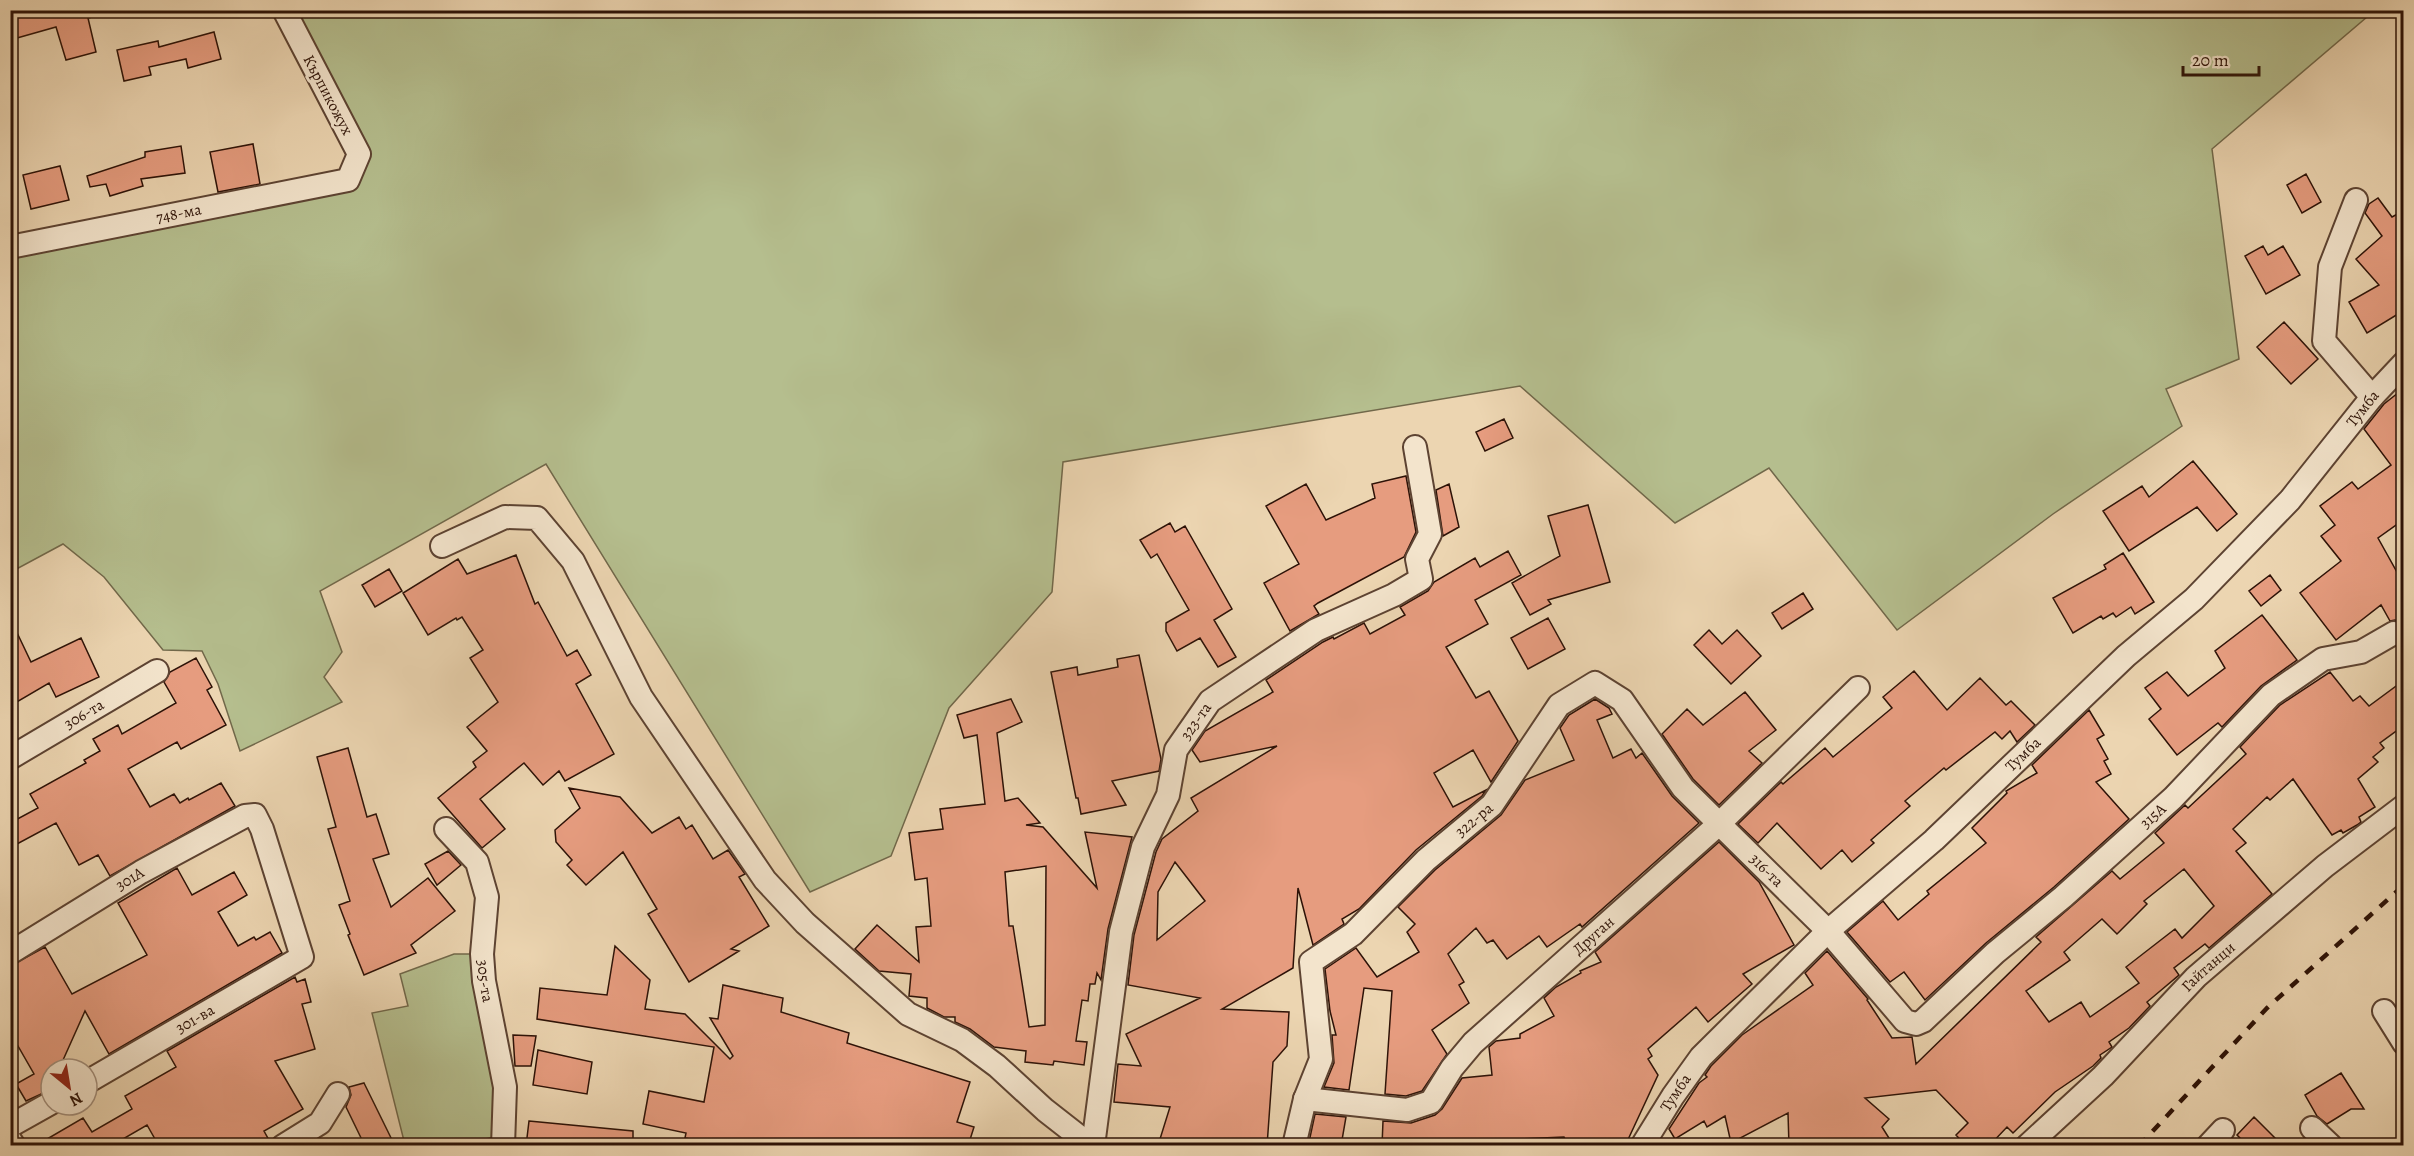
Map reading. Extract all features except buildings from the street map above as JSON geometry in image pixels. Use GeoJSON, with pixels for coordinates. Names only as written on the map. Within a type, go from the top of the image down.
{"type":"FeatureCollection","features":[{"type":"Feature","properties":{"kind":"street","name":"Кърпикожух"},"geometry":{"type":"LineString","coordinates":[[284,10],[359,154],[348,180]]}},
{"type":"Feature","properties":{"kind":"street","name":"748-ма"},"geometry":{"type":"LineString","coordinates":[[10,247],[348,180]]}},
{"type":"Feature","properties":{"kind":"street"},"geometry":{"type":"LineString","coordinates":[[2356,200],[2330,267],[2324,341],[2372,397]]}},
{"type":"Feature","properties":{"kind":"street","name":"Тумба"},"geometry":{"type":"LineString","coordinates":[[1642,1146],[1672,1096],[1701,1057],[1828,931],[1934,840],[2126,656],[2194,599],[2290,500],[2372,397],[2403,363]]}},
{"type":"Feature","properties":{"kind":"street","name":"323-та"},"geometry":{"type":"LineString","coordinates":[[1092,1146],[1121,932],[1143,847],[1168,795],[1176,750],[1210,700],[1316,630],[1394,595],[1421,579],[1417,559],[1430,534],[1415,447]]}},
{"type":"Feature","properties":{"kind":"street"},"geometry":{"type":"LineString","coordinates":[[442,546],[506,517],[537,518],[573,561],[640,697],[765,880],[806,923],[908,1014],[962,1040],[997,1066],[1045,1110],[1092,1146]]}},
{"type":"Feature","properties":{"kind":"street","name":"315А"},"geometry":{"type":"LineString","coordinates":[[1923,1021],[1995,953],[2063,897],[2173,798],[2271,695],[2323,659],[2361,652],[2394,633]]}},
{"type":"Feature","properties":{"kind":"street","name":"306-та"},"geometry":{"type":"LineString","coordinates":[[10,758],[157,671]]}},
{"type":"Feature","properties":{"kind":"street","name":"322-ра"},"geometry":{"type":"LineString","coordinates":[[1305,1099],[1321,1059],[1311,962],[1353,934],[1426,860],[1492,805],[1559,705],[1595,683],[1622,700]]}},
{"type":"Feature","properties":{"kind":"street","name":"Друган"},"geometry":{"type":"LineString","coordinates":[[1305,1099],[1407,1110],[1431,1102],[1452,1068],[1473,1043],[1720,823],[1858,688]]}},
{"type":"Feature","properties":{"kind":"street","name":"316-та"},"geometry":{"type":"LineString","coordinates":[[1622,700],[1683,788],[1828,931],[1905,1021],[1916,1024],[1923,1021]]}},
{"type":"Feature","properties":{"kind":"street","name":"Гайтанци"},"geometry":{"type":"LineString","coordinates":[[2027,1146],[2103,1076],[2196,977],[2325,866],[2403,806]]}},
{"type":"Feature","properties":{"kind":"street","name":"301А"},"geometry":{"type":"LineString","coordinates":[[10,953],[141,872],[245,816],[255,815],[262,830],[302,957]]}},
{"type":"Feature","properties":{"kind":"street","name":"305-та"},"geometry":{"type":"LineString","coordinates":[[446,829],[477,862],[487,897],[482,954],[484,981],[505,1087],[503,1146]]}},
{"type":"Feature","properties":{"kind":"street","name":"301-ва"},"geometry":{"type":"LineString","coordinates":[[99,1075],[302,957]]}},
{"type":"Feature","properties":{"kind":"street"},"geometry":{"type":"LineString","coordinates":[[2384,1011],[2403,1043]]}},
{"type":"Feature","properties":{"kind":"street"},"geometry":{"type":"LineString","coordinates":[[283,1146],[320,1123],[338,1094]]}},
{"type":"Feature","properties":{"kind":"street"},"geometry":{"type":"LineString","coordinates":[[1294,1146],[1305,1099]]}},
{"type":"Feature","properties":{"kind":"street"},"geometry":{"type":"LineString","coordinates":[[10,1126],[39,1110]]}},
{"type":"Feature","properties":{"kind":"street"},"geometry":{"type":"LineString","coordinates":[[2312,1128],[2331,1146]]}},
{"type":"Feature","properties":{"kind":"street"},"geometry":{"type":"LineString","coordinates":[[10,1140],[14,1146]]}},
{"type":"Feature","properties":{"kind":"green space"},"geometry":{"type":"Polygon","coordinates":[[[1898,10],[1898,15],[2026,10],[2374,11],[2212,149],[2239,359],[2166,389],[2182,426],[2053,514],[1897,630],[1769,468],[1675,523],[1520,386],[1063,462],[1052,592],[949,708],[891,856],[810,892],[546,464],[320,591],[342,652],[324,677],[342,702],[240,751],[218,684],[202,651],[163,650],[104,577],[63,544],[11,572],[11,247],[348,180],[359,154],[284,11],[1898,10]]]}},
{"type":"Feature","properties":{"kind":"green space"},"geometry":{"type":"Polygon","coordinates":[[[454,954],[482,954],[503,1135],[459,1145],[405,1145],[372,1013],[408,1006],[400,974],[454,954]]]}},
{"type":"Feature","properties":{"kind":"railway"},"geometry":{"type":"LineString","coordinates":[[2139,1146],[2267,1008],[2404,885]]}}]}
